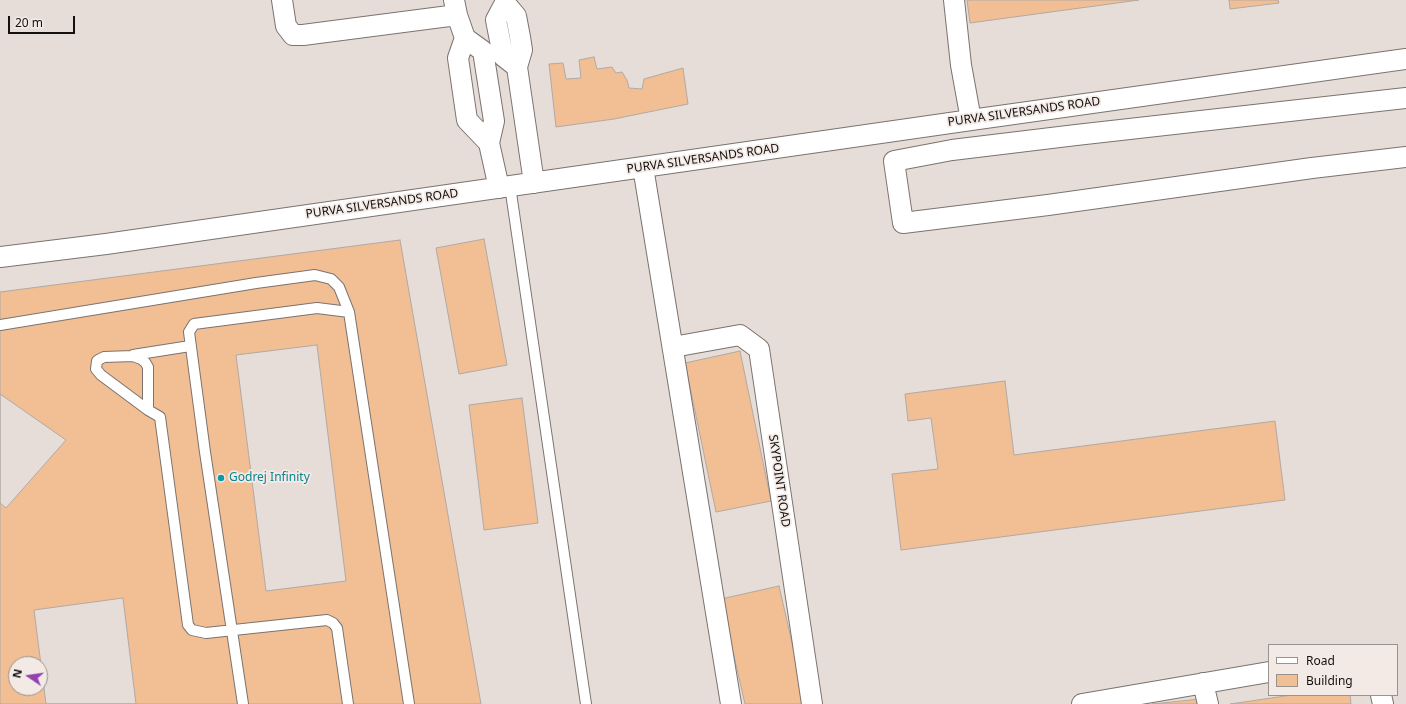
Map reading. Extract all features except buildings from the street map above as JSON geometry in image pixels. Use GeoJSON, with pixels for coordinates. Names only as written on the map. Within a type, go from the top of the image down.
{"type":"FeatureCollection","features":[{"type":"Feature","properties":{"kind":"street"},"geometry":{"type":"LineString","coordinates":[[282,0],[286,26],[293,35],[311,34],[455,7],[465,38],[483,51],[494,121],[489,143]]}},
{"type":"Feature","properties":{"kind":"street"},"geometry":{"type":"LineString","coordinates":[[954,0],[961,65],[971,120]]}},
{"type":"Feature","properties":{"kind":"street"},"geometry":{"type":"LineString","coordinates":[[505,1],[496,20],[503,56],[517,67],[534,183]]}},
{"type":"Feature","properties":{"kind":"street"},"geometry":{"type":"LineString","coordinates":[[465,38],[458,58],[467,120],[489,143],[504,187]]}},
{"type":"Feature","properties":{"kind":"street","name":"PURVA SILVERSANDS ROAD"},"geometry":{"type":"LineString","coordinates":[[0,257],[106,244],[1406,59]]}},
{"type":"Feature","properties":{"kind":"street"},"geometry":{"type":"LineString","coordinates":[[1170,92],[1175,124]]}},
{"type":"Feature","properties":{"kind":"street"},"geometry":{"type":"LineString","coordinates":[[1406,98],[952,150],[894,161],[903,223],[1048,205],[1312,168],[1406,157]]}},
{"type":"Feature","properties":{"kind":"street"},"geometry":{"type":"LineString","coordinates":[[643,168],[731,704]]}},
{"type":"Feature","properties":{"kind":"street","name":"SKYPOINT ROAD"},"geometry":{"type":"LineString","coordinates":[[673,347],[740,335],[760,349],[812,704]]}},
{"type":"Feature","properties":{"kind":"street"},"geometry":{"type":"LineString","coordinates":[[1082,704],[1268,672]]}},
{"type":"Feature","properties":{"kind":"street"},"geometry":{"type":"LineString","coordinates":[[1203,683],[1208,704]]}},
{"type":"Feature","properties":{"kind":"lane"},"geometry":{"type":"LineString","coordinates":[[504,187],[586,704]]}},
{"type":"Feature","properties":{"kind":"lane"},"geometry":{"type":"LineString","coordinates":[[0,325],[256,283],[315,275],[332,279],[339,287],[350,312],[409,704]]}},
{"type":"Feature","properties":{"kind":"lane"},"geometry":{"type":"LineString","coordinates":[[243,704],[205,452],[189,332],[194,324],[318,308],[350,312]]}},
{"type":"Feature","properties":{"kind":"lane"},"geometry":{"type":"LineString","coordinates":[[190,346],[133,356],[104,356],[97,362],[96,368],[100,375],[160,417],[188,625],[192,630],[206,633],[327,620],[337,628],[348,704]]}},
{"type":"Feature","properties":{"kind":"lane"},"geometry":{"type":"LineString","coordinates":[[133,356],[141,359],[148,367],[148,410]]}},
{"type":"Feature","properties":{"kind":"place","name":"Godrej Infinity"},"geometry":{"type":"Point","coordinates":[221,478]}}]}
